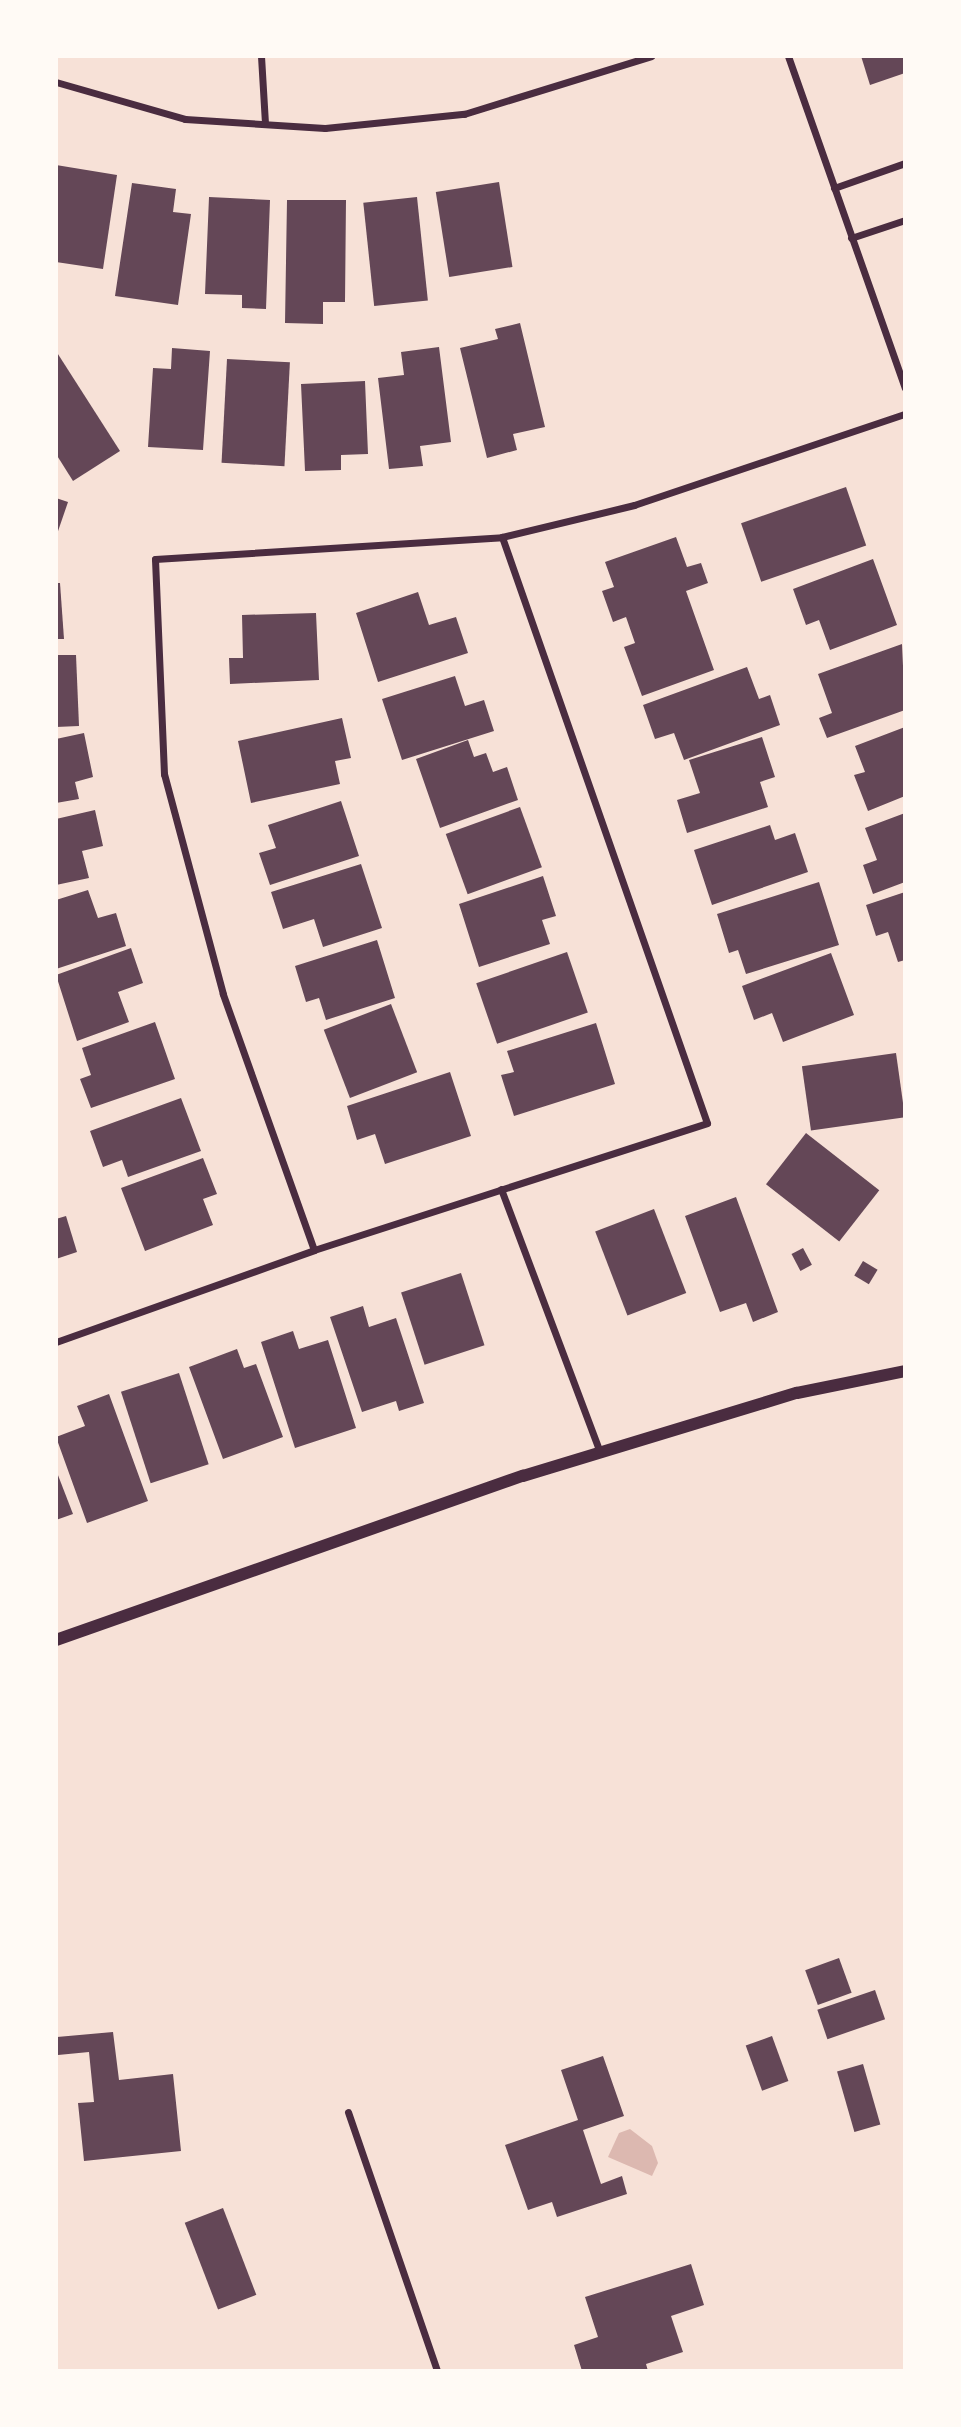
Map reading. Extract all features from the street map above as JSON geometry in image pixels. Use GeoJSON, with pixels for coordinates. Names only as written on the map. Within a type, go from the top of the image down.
{"type":"FeatureCollection","features":[{"type":"Feature","properties":{"kind":"street"},"geometry":{"type":"LineString","coordinates":[[261,56],[265,124]]}},
{"type":"Feature","properties":{"kind":"street"},"geometry":{"type":"LineString","coordinates":[[56,82],[185,119],[325,128],[464,114],[651,56]]}},
{"type":"Feature","properties":{"kind":"street"},"geometry":{"type":"LineString","coordinates":[[788,56],[905,388]]}},
{"type":"Feature","properties":{"kind":"street"},"geometry":{"type":"LineString","coordinates":[[834,188],[905,163]]}},
{"type":"Feature","properties":{"kind":"street"},"geometry":{"type":"LineString","coordinates":[[852,238],[905,220]]}},
{"type":"Feature","properties":{"kind":"street"},"geometry":{"type":"LineString","coordinates":[[314,1250],[223,994],[164,774],[155,559],[502,537],[634,505],[905,414]]}},
{"type":"Feature","properties":{"kind":"street"},"geometry":{"type":"LineString","coordinates":[[56,1342],[314,1250],[706,1123],[502,537]]}},
{"type":"Feature","properties":{"kind":"street"},"geometry":{"type":"LineString","coordinates":[[501,1189],[600,1452]]}},
{"type":"Feature","properties":{"kind":"street"},"geometry":{"type":"LineString","coordinates":[[56,1640],[600,1452],[797,1393],[905,1371]]}},
{"type":"Feature","properties":{"kind":"street"},"geometry":{"type":"LineString","coordinates":[[348,2112],[437,2371]]}},
{"type":"Feature","properties":{"kind":"shaded area"},"geometry":{"type":"Polygon","coordinates":[[[630,2129],[652,2146],[658,2163],[652,2176],[608,2157],[619,2133],[630,2129]]]}},
{"type":"Feature","properties":{"kind":"building"},"geometry":{"type":"Polygon","coordinates":[[[861,56],[905,56],[905,73],[870,85],[861,56]]]}},
{"type":"Feature","properties":{"kind":"building"},"geometry":{"type":"Polygon","coordinates":[[[56,165],[117,175],[103,269],[56,262],[56,165]]]}},
{"type":"Feature","properties":{"kind":"building"},"geometry":{"type":"Polygon","coordinates":[[[499,182],[512,267],[449,277],[436,192],[499,182]]]}},
{"type":"Feature","properties":{"kind":"building"},"geometry":{"type":"Polygon","coordinates":[[[132,183],[176,189],[173,212],[191,214],[178,305],[115,296],[132,183]]]}},
{"type":"Feature","properties":{"kind":"building"},"geometry":{"type":"Polygon","coordinates":[[[209,197],[270,200],[266,309],[242,308],[242,295],[205,294],[209,197]]]}},
{"type":"Feature","properties":{"kind":"building"},"geometry":{"type":"Polygon","coordinates":[[[417,197],[428,300],[374,306],[363,203],[417,197]]]}},
{"type":"Feature","properties":{"kind":"building"},"geometry":{"type":"Polygon","coordinates":[[[287,200],[346,200],[345,302],[323,302],[323,324],[285,323],[287,200]]]}},
{"type":"Feature","properties":{"kind":"building"},"geometry":{"type":"Polygon","coordinates":[[[520,323],[545,427],[513,434],[517,450],[487,458],[460,348],[498,339],[495,329],[520,323]]]}},
{"type":"Feature","properties":{"kind":"building"},"geometry":{"type":"Polygon","coordinates":[[[439,347],[451,442],[420,446],[423,466],[389,469],[378,378],[404,375],[401,352],[439,347]]]}},
{"type":"Feature","properties":{"kind":"building"},"geometry":{"type":"Polygon","coordinates":[[[172,348],[210,351],[203,450],[148,447],[153,368],[171,369],[172,348]]]}},
{"type":"Feature","properties":{"kind":"building"},"geometry":{"type":"Polygon","coordinates":[[[56,351],[120,451],[73,481],[56,454],[56,351]]]}},
{"type":"Feature","properties":{"kind":"building"},"geometry":{"type":"Polygon","coordinates":[[[227,359],[290,362],[284,466],[222,463],[227,359]]]}},
{"type":"Feature","properties":{"kind":"building"},"geometry":{"type":"Polygon","coordinates":[[[365,381],[368,454],[341,455],[341,470],[305,471],[301,384],[365,381]]]}},
{"type":"Feature","properties":{"kind":"building"},"geometry":{"type":"Polygon","coordinates":[[[846,487],[866,546],[761,582],[741,523],[846,487]]]}},
{"type":"Feature","properties":{"kind":"building"},"geometry":{"type":"Polygon","coordinates":[[[56,498],[68,502],[56,537],[56,498]]]}},
{"type":"Feature","properties":{"kind":"building"},"geometry":{"type":"Polygon","coordinates":[[[676,537],[687,567],[701,563],[708,583],[686,591],[714,670],[642,696],[624,647],[635,643],[626,617],[613,622],[602,591],[614,587],[605,562],[676,537]]]}},
{"type":"Feature","properties":{"kind":"building"},"geometry":{"type":"Polygon","coordinates":[[[873,559],[897,625],[830,650],[819,620],[806,625],[793,589],[873,559]]]}},
{"type":"Feature","properties":{"kind":"building"},"geometry":{"type":"Polygon","coordinates":[[[56,583],[60,583],[64,639],[56,639],[56,583]]]}},
{"type":"Feature","properties":{"kind":"building"},"geometry":{"type":"Polygon","coordinates":[[[418,592],[429,625],[456,617],[468,653],[378,682],[356,613],[418,592]]]}},
{"type":"Feature","properties":{"kind":"building"},"geometry":{"type":"Polygon","coordinates":[[[316,613],[319,680],[230,684],[229,658],[243,658],[242,615],[316,613]]]}},
{"type":"Feature","properties":{"kind":"building"},"geometry":{"type":"Polygon","coordinates":[[[902,644],[905,710],[827,738],[819,718],[832,713],[818,674],[902,644]]]}},
{"type":"Feature","properties":{"kind":"building"},"geometry":{"type":"Polygon","coordinates":[[[56,655],[76,655],[79,726],[56,727],[56,655]]]}},
{"type":"Feature","properties":{"kind":"building"},"geometry":{"type":"Polygon","coordinates":[[[747,667],[759,699],[770,695],[780,725],[684,760],[674,733],[655,739],[643,705],[747,667]]]}},
{"type":"Feature","properties":{"kind":"building"},"geometry":{"type":"Polygon","coordinates":[[[455,676],[465,706],[484,700],[494,731],[402,760],[382,699],[455,676]]]}},
{"type":"Feature","properties":{"kind":"building"},"geometry":{"type":"Polygon","coordinates":[[[342,718],[351,758],[335,761],[340,784],[251,803],[238,741],[342,718]]]}},
{"type":"Feature","properties":{"kind":"building"},"geometry":{"type":"Polygon","coordinates":[[[905,727],[905,796],[868,811],[854,775],[865,772],[855,746],[905,727]]]}},
{"type":"Feature","properties":{"kind":"building"},"geometry":{"type":"Polygon","coordinates":[[[84,733],[93,777],[75,782],[79,799],[56,803],[56,739],[84,733]]]}},
{"type":"Feature","properties":{"kind":"building"},"geometry":{"type":"Polygon","coordinates":[[[762,737],[775,777],[760,782],[768,807],[687,833],[677,800],[700,793],[689,760],[762,737]]]}},
{"type":"Feature","properties":{"kind":"building"},"geometry":{"type":"Polygon","coordinates":[[[468,740],[474,757],[486,753],[493,772],[507,767],[518,800],[440,828],[416,759],[468,740]]]}},
{"type":"Feature","properties":{"kind":"building"},"geometry":{"type":"Polygon","coordinates":[[[341,801],[359,856],[270,885],[259,853],[276,848],[268,825],[341,801]]]}},
{"type":"Feature","properties":{"kind":"building"},"geometry":{"type":"Polygon","coordinates":[[[520,807],[542,867],[468,894],[446,834],[520,807]]]}},
{"type":"Feature","properties":{"kind":"building"},"geometry":{"type":"Polygon","coordinates":[[[95,810],[103,846],[82,851],[89,878],[56,885],[56,819],[95,810]]]}},
{"type":"Feature","properties":{"kind":"building"},"geometry":{"type":"Polygon","coordinates":[[[905,813],[905,882],[873,894],[863,865],[877,860],[865,828],[905,813]]]}},
{"type":"Feature","properties":{"kind":"building"},"geometry":{"type":"Polygon","coordinates":[[[770,825],[775,840],[795,833],[808,872],[712,905],[694,850],[770,825]]]}},
{"type":"Feature","properties":{"kind":"building"},"geometry":{"type":"Polygon","coordinates":[[[361,864],[382,928],[323,947],[314,919],[283,929],[271,892],[361,864]]]}},
{"type":"Feature","properties":{"kind":"building"},"geometry":{"type":"Polygon","coordinates":[[[543,876],[556,916],[542,920],[550,944],[479,967],[459,904],[543,876]]]}},
{"type":"Feature","properties":{"kind":"building"},"geometry":{"type":"Polygon","coordinates":[[[819,882],[839,945],[746,974],[738,950],[729,953],[717,914],[819,882]]]}},
{"type":"Feature","properties":{"kind":"building"},"geometry":{"type":"Polygon","coordinates":[[[88,890],[98,918],[116,913],[126,946],[56,969],[56,900],[88,890]]]}},
{"type":"Feature","properties":{"kind":"building"},"geometry":{"type":"Polygon","coordinates":[[[905,892],[905,960],[898,962],[888,932],[876,936],[866,905],[905,892]]]}},
{"type":"Feature","properties":{"kind":"building"},"geometry":{"type":"Polygon","coordinates":[[[377,940],[395,998],[326,1020],[319,998],[306,1002],[295,966],[377,940]]]}},
{"type":"Feature","properties":{"kind":"building"},"geometry":{"type":"Polygon","coordinates":[[[131,948],[143,983],[118,992],[129,1022],[77,1041],[56,975],[131,948]]]}},
{"type":"Feature","properties":{"kind":"building"},"geometry":{"type":"Polygon","coordinates":[[[567,952],[588,1013],[497,1044],[476,983],[567,952]]]}},
{"type":"Feature","properties":{"kind":"building"},"geometry":{"type":"Polygon","coordinates":[[[831,953],[854,1015],[783,1042],[772,1013],[754,1020],[742,986],[831,953]]]}},
{"type":"Feature","properties":{"kind":"building"},"geometry":{"type":"Polygon","coordinates":[[[391,1004],[417,1072],[350,1098],[324,1030],[391,1004]]]}},
{"type":"Feature","properties":{"kind":"building"},"geometry":{"type":"Polygon","coordinates":[[[155,1022],[175,1079],[91,1108],[80,1079],[91,1075],[82,1048],[155,1022]]]}},
{"type":"Feature","properties":{"kind":"building"},"geometry":{"type":"Polygon","coordinates":[[[596,1023],[615,1084],[514,1116],[501,1075],[514,1072],[507,1051],[596,1023]]]}},
{"type":"Feature","properties":{"kind":"building"},"geometry":{"type":"Polygon","coordinates":[[[896,1053],[905,1117],[811,1131],[802,1066],[896,1053]]]}},
{"type":"Feature","properties":{"kind":"building"},"geometry":{"type":"Polygon","coordinates":[[[450,1072],[471,1136],[385,1164],[375,1134],[357,1140],[347,1106],[450,1072]]]}},
{"type":"Feature","properties":{"kind":"building"},"geometry":{"type":"Polygon","coordinates":[[[181,1098],[201,1151],[128,1177],[122,1160],[103,1167],[90,1131],[181,1098]]]}},
{"type":"Feature","properties":{"kind":"building"},"geometry":{"type":"Polygon","coordinates":[[[806,1133],[879,1190],[839,1241],[766,1184],[806,1133]]]}},
{"type":"Feature","properties":{"kind":"building"},"geometry":{"type":"Polygon","coordinates":[[[203,1158],[217,1194],[203,1199],[213,1225],[145,1251],[121,1188],[203,1158]]]}},
{"type":"Feature","properties":{"kind":"building"},"geometry":{"type":"Polygon","coordinates":[[[736,1197],[778,1312],[753,1322],[746,1303],[720,1312],[685,1216],[736,1197]]]}},
{"type":"Feature","properties":{"kind":"building"},"geometry":{"type":"Polygon","coordinates":[[[654,1209],[686,1293],[627,1316],[595,1232],[654,1209]]]}},
{"type":"Feature","properties":{"kind":"building"},"geometry":{"type":"Polygon","coordinates":[[[66,1216],[77,1252],[56,1259],[56,1219],[66,1216]]]}},
{"type":"Feature","properties":{"kind":"building"},"geometry":{"type":"Polygon","coordinates":[[[803,1248],[812,1265],[800,1271],[792,1254],[803,1248]]]}},
{"type":"Feature","properties":{"kind":"building"},"geometry":{"type":"Polygon","coordinates":[[[863,1261],[878,1270],[869,1284],[854,1276],[863,1261]]]}},
{"type":"Feature","properties":{"kind":"building"},"geometry":{"type":"Polygon","coordinates":[[[461,1273],[484,1345],[425,1365],[401,1292],[461,1273]]]}},
{"type":"Feature","properties":{"kind":"building"},"geometry":{"type":"Polygon","coordinates":[[[363,1306],[369,1327],[396,1318],[424,1403],[399,1411],[396,1401],[362,1412],[330,1317],[363,1306]]]}},
{"type":"Feature","properties":{"kind":"building"},"geometry":{"type":"Polygon","coordinates":[[[293,1331],[299,1349],[328,1340],[356,1428],[295,1448],[261,1342],[293,1331]]]}},
{"type":"Feature","properties":{"kind":"building"},"geometry":{"type":"Polygon","coordinates":[[[237,1349],[244,1368],[256,1364],[283,1437],[223,1459],[189,1367],[237,1349]]]}},
{"type":"Feature","properties":{"kind":"building"},"geometry":{"type":"Polygon","coordinates":[[[179,1373],[209,1464],[151,1483],[121,1392],[179,1373]]]}},
{"type":"Feature","properties":{"kind":"building"},"geometry":{"type":"Polygon","coordinates":[[[109,1394],[148,1501],[87,1523],[56,1437],[85,1426],[77,1406],[109,1394]]]}},
{"type":"Feature","properties":{"kind":"building"},"geometry":{"type":"Polygon","coordinates":[[[56,1470],[73,1514],[56,1520],[56,1470]]]}},
{"type":"Feature","properties":{"kind":"building"},"geometry":{"type":"Polygon","coordinates":[[[839,1958],[852,1993],[818,2005],[805,1970],[839,1958]]]}},
{"type":"Feature","properties":{"kind":"building"},"geometry":{"type":"Polygon","coordinates":[[[875,1990],[885,2019],[827,2039],[817,2010],[875,1990]]]}},
{"type":"Feature","properties":{"kind":"building"},"geometry":{"type":"Polygon","coordinates":[[[113,2032],[119,2080],[173,2074],[181,2151],[84,2161],[78,2103],[94,2102],[89,2052],[58,2055],[57,2037],[113,2032]]]}},
{"type":"Feature","properties":{"kind":"building"},"geometry":{"type":"Polygon","coordinates":[[[772,2036],[788,2081],[762,2091],[746,2046],[772,2036]]]}},
{"type":"Feature","properties":{"kind":"building"},"geometry":{"type":"Polygon","coordinates":[[[603,2056],[624,2116],[583,2130],[601,2184],[622,2176],[627,2194],[557,2217],[552,2202],[528,2210],[505,2145],[578,2120],[561,2070],[603,2056]]]}},
{"type":"Feature","properties":{"kind":"building"},"geometry":{"type":"Polygon","coordinates":[[[863,2064],[880,2125],[854,2132],[837,2071],[863,2064]]]}},
{"type":"Feature","properties":{"kind":"building"},"geometry":{"type":"Polygon","coordinates":[[[223,2208],[256,2295],[218,2310],[185,2223],[223,2208]]]}},
{"type":"Feature","properties":{"kind":"building"},"geometry":{"type":"Polygon","coordinates":[[[691,2264],[704,2305],[671,2316],[683,2352],[646,2364],[648,2371],[582,2371],[574,2345],[598,2337],[585,2297],[691,2264]]]}}]}
